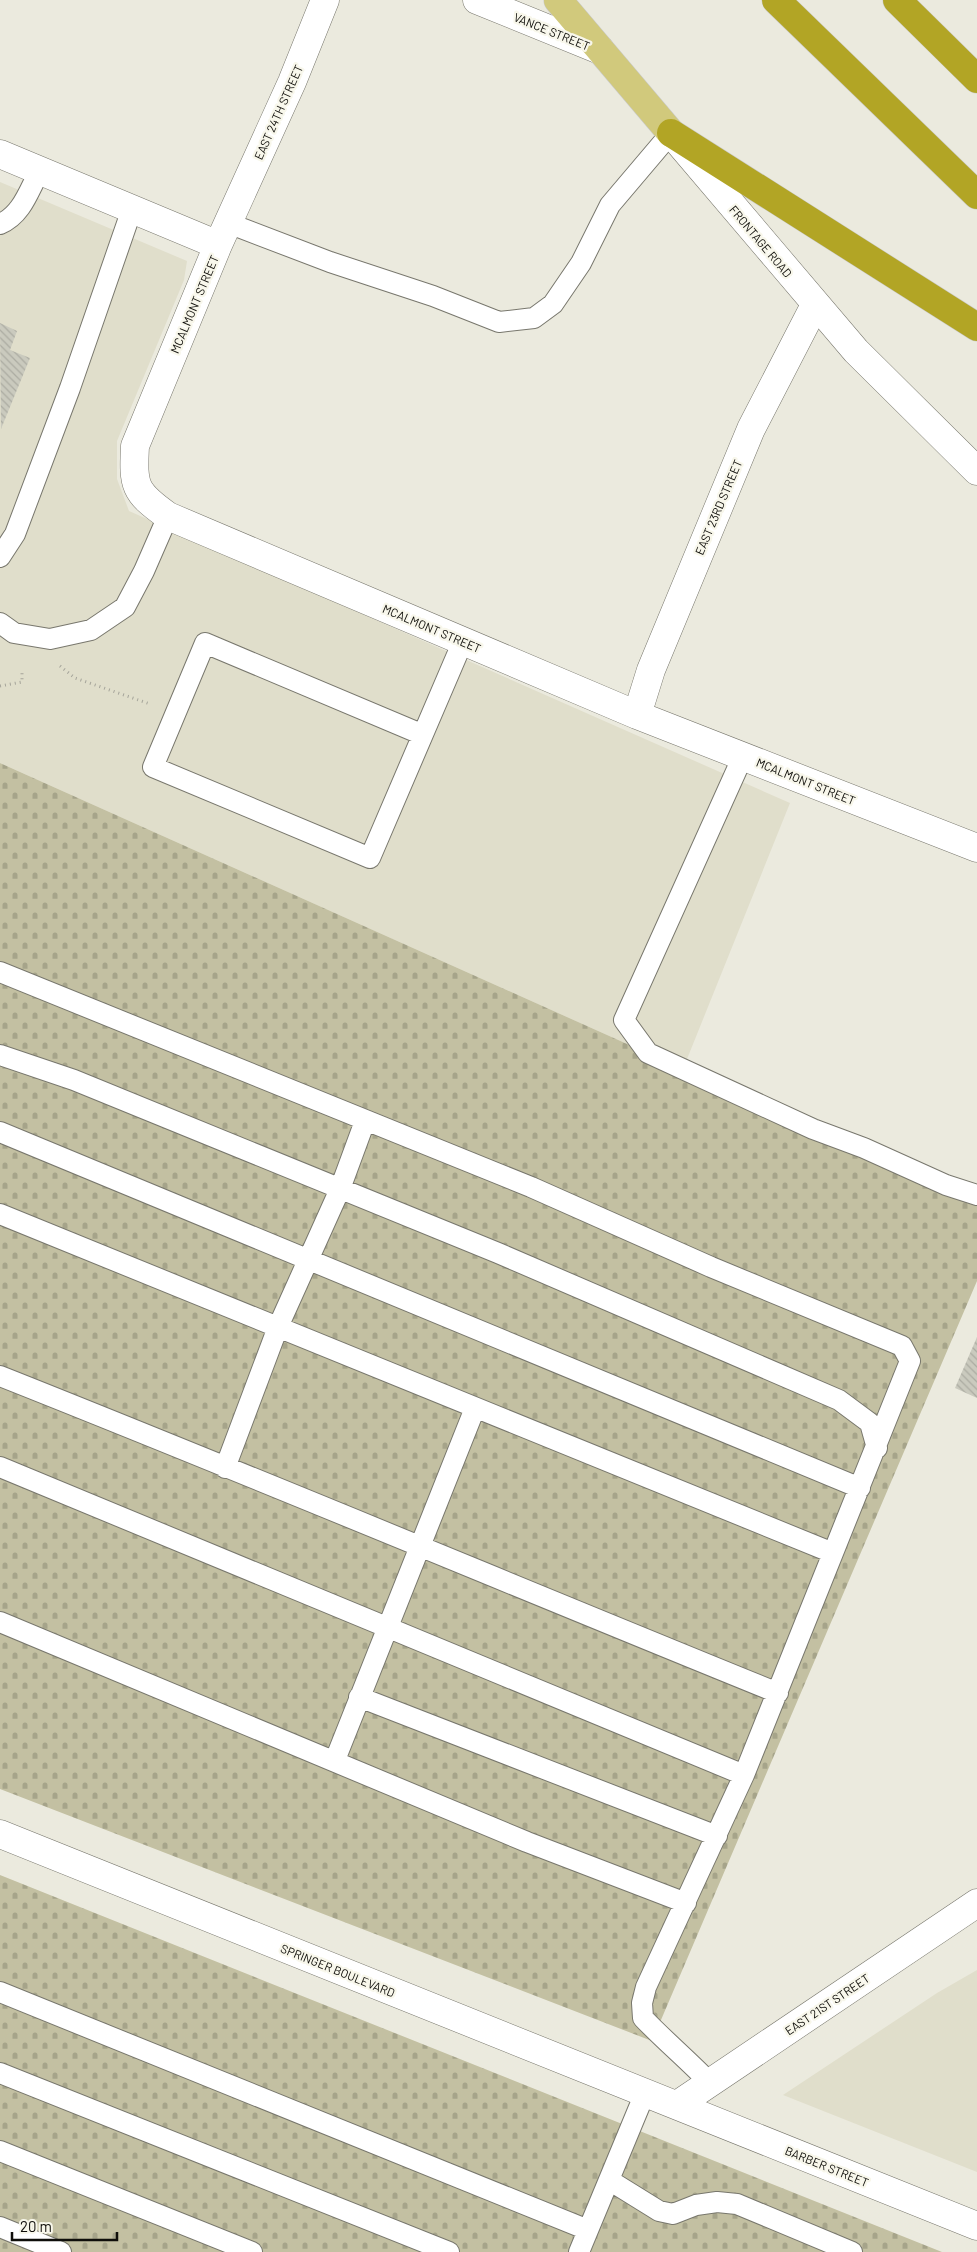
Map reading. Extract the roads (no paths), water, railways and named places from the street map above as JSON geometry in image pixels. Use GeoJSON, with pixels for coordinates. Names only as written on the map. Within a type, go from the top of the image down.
{"type":"FeatureCollection","features":[{"type":"Feature","properties":{"kind":"highway"},"geometry":{"type":"LineString","coordinates":[[776,0],[977,195]]}},
{"type":"Feature","properties":{"kind":"highway"},"geometry":{"type":"LineString","coordinates":[[897,0],[977,79]]}},
{"type":"Feature","properties":{"kind":"highway"},"geometry":{"type":"LineString","coordinates":[[671,133],[977,327]]}},
{"type":"Feature","properties":{"kind":"main road","name":"FRONTAGE ROAD"},"geometry":{"type":"LineString","coordinates":[[558,0],[671,133]]}},
{"type":"Feature","properties":{"kind":"street","name":"EAST 24TH STREET"},"geometry":{"type":"LineString","coordinates":[[223,234],[292,82],[325,0]]}},
{"type":"Feature","properties":{"kind":"street","name":"VANCE STREET"},"geometry":{"type":"LineString","coordinates":[[477,0],[600,50]]}},
{"type":"Feature","properties":{"kind":"street","name":"FRONTAGE ROAD"},"geometry":{"type":"LineString","coordinates":[[671,133],[856,351],[977,471]]}},
{"type":"Feature","properties":{"kind":"street","name":"MCALMONT STREET"},"geometry":{"type":"LineString","coordinates":[[0,154],[132,209],[223,234],[135,446],[133,472],[135,484],[150,503],[168,516],[637,714],[977,848]]}},
{"type":"Feature","properties":{"kind":"street","name":"EAST 23RD STREET"},"geometry":{"type":"LineString","coordinates":[[637,714],[651,670],[750,429],[815,305]]}},
{"type":"Feature","properties":{"kind":"street","name":"SPRINGER BOULEVARD"},"geometry":{"type":"LineString","coordinates":[[0,1834],[677,2105]]}},
{"type":"Feature","properties":{"kind":"street","name":"EAST 21ST STREET"},"geometry":{"type":"LineString","coordinates":[[677,2105],[711,2084],[977,1902]]}},
{"type":"Feature","properties":{"kind":"street","name":"BARBER STREET"},"geometry":{"type":"LineString","coordinates":[[677,2105],[977,2226]]}},
{"type":"Feature","properties":{"kind":"lane"},"geometry":{"type":"LineString","coordinates":[[223,234],[330,262],[433,296],[499,322],[534,318],[553,304],[581,264],[610,205],[671,133]]}},
{"type":"Feature","properties":{"kind":"lane"},"geometry":{"type":"LineString","coordinates":[[0,224],[7,221],[19,210],[40,170]]}},
{"type":"Feature","properties":{"kind":"lane"},"geometry":{"type":"LineString","coordinates":[[0,557],[15,534],[67,398],[132,209]]}},
{"type":"Feature","properties":{"kind":"lane"},"geometry":{"type":"LineString","coordinates":[[0,623],[14,633],[50,639],[91,630],[124,607],[144,571],[168,516]]}},
{"type":"Feature","properties":{"kind":"lane"},"geometry":{"type":"LineString","coordinates":[[421,734],[205,643],[153,767],[370,858],[421,734],[463,641]]}},
{"type":"Feature","properties":{"kind":"lane"},"geometry":{"type":"LineString","coordinates":[[743,756],[624,1020],[648,1052],[814,1129],[864,1148],[946,1185],[976,1192]]}},
{"type":"Feature","properties":{"kind":"lane"},"geometry":{"type":"LineString","coordinates":[[0,972],[531,1187],[711,1267],[902,1346],[910,1362],[877,1448],[744,1775],[646,1987],[642,2003],[643,2018],[665,2041],[686,2057],[711,2084]]}},
{"type":"Feature","properties":{"kind":"lane"},"geometry":{"type":"LineString","coordinates":[[0,1055],[74,1080],[498,1252],[839,1400],[870,1423],[877,1448]]}},
{"type":"Feature","properties":{"kind":"lane"},"geometry":{"type":"LineString","coordinates":[[225,1468],[278,1327],[340,1189],[366,1121]]}},
{"type":"Feature","properties":{"kind":"lane"},"geometry":{"type":"LineString","coordinates":[[0,1132],[860,1488]]}},
{"type":"Feature","properties":{"kind":"lane"},"geometry":{"type":"LineString","coordinates":[[0,1214],[833,1553]]}},
{"type":"Feature","properties":{"kind":"lane"},"geometry":{"type":"LineString","coordinates":[[0,1376],[189,1451],[225,1468],[419,1548],[778,1693]]}},
{"type":"Feature","properties":{"kind":"lane"},"geometry":{"type":"LineString","coordinates":[[335,1760],[475,1408]]}},
{"type":"Feature","properties":{"kind":"lane"},"geometry":{"type":"LineString","coordinates":[[0,1467],[744,1775]]}},
{"type":"Feature","properties":{"kind":"lane"},"geometry":{"type":"LineString","coordinates":[[0,1622],[335,1760],[526,1842],[686,1903]]}},
{"type":"Feature","properties":{"kind":"lane"},"geometry":{"type":"LineString","coordinates":[[359,1696],[717,1836]]}},
{"type":"Feature","properties":{"kind":"lane"},"geometry":{"type":"LineString","coordinates":[[0,1992],[588,2230]]}},
{"type":"Feature","properties":{"kind":"lane"},"geometry":{"type":"LineString","coordinates":[[0,2072],[449,2252]]}},
{"type":"Feature","properties":{"kind":"lane"},"geometry":{"type":"LineString","coordinates":[[579,2252],[645,2093]]}},
{"type":"Feature","properties":{"kind":"lane"},"geometry":{"type":"LineString","coordinates":[[0,2151],[252,2252]]}},
{"type":"Feature","properties":{"kind":"lane"},"geometry":{"type":"LineString","coordinates":[[608,2180],[659,2211],[673,2214],[696,2205],[717,2202],[736,2204],[852,2252]]}},
{"type":"Feature","properties":{"kind":"lane"},"geometry":{"type":"LineString","coordinates":[[0,2227],[61,2252]]}}]}
